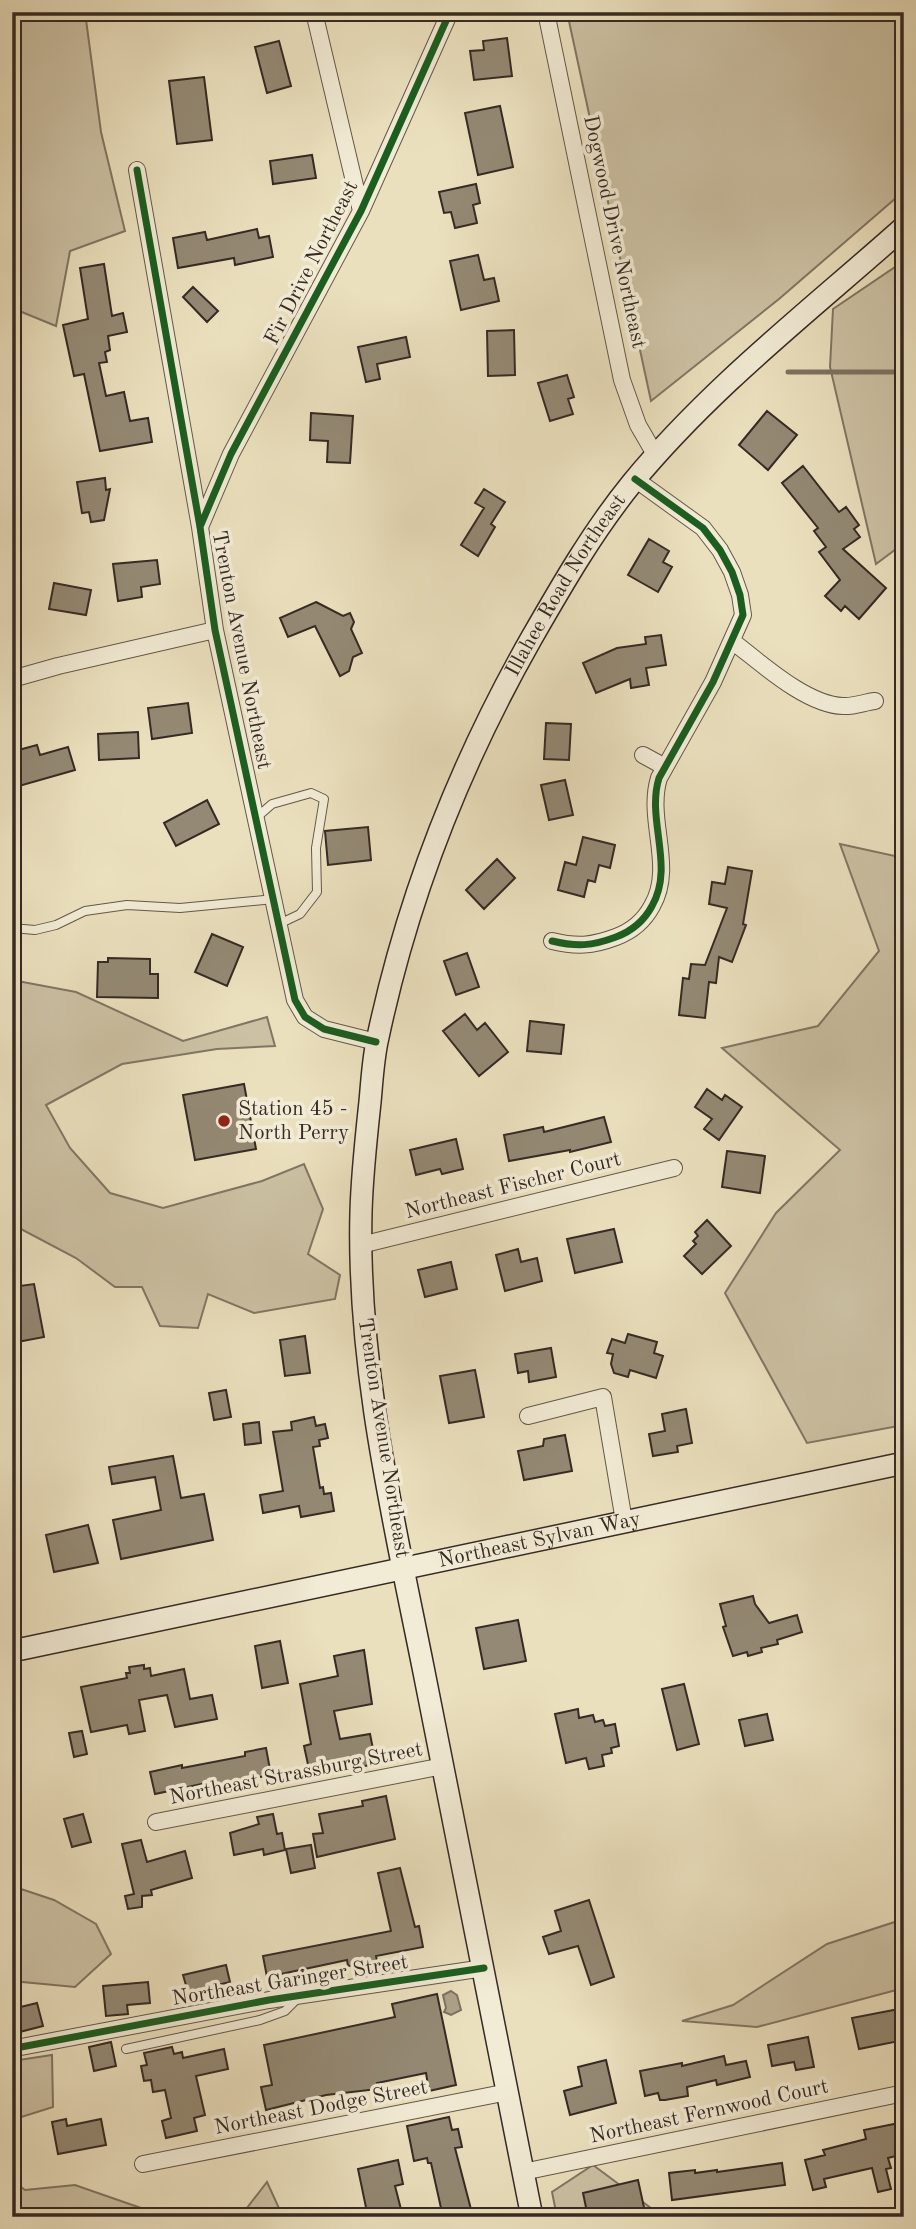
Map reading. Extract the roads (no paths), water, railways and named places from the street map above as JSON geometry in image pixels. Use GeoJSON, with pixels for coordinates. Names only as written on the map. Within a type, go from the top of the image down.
{"type":"FeatureCollection","features":[{"type":"Feature","properties":{"kind":"main road","name":"Illahee Road Northeast"},"geometry":{"type":"LineString","coordinates":[[376,1042],[408,917],[448,805],[507,682],[566,578],[599,527],[635,479],[706,401],[904,227]]}},
{"type":"Feature","properties":{"kind":"main road","name":"Trenton Avenue Northeast"},"geometry":{"type":"LineString","coordinates":[[376,1042],[363,1167],[361,1245],[364,1326],[371,1386],[403,1567],[532,2217]]}},
{"type":"Feature","properties":{"kind":"main road","name":"Northeast Sylvan Way"},"geometry":{"type":"LineString","coordinates":[[12,1651],[904,1463]]}},
{"type":"Feature","properties":{"kind":"street"},"geometry":{"type":"LineString","coordinates":[[314,12],[361,211]]}},
{"type":"Feature","properties":{"kind":"street","name":"Fir Drive Northeast"},"geometry":{"type":"LineString","coordinates":[[200,527],[231,454],[361,211],[450,12]]}},
{"type":"Feature","properties":{"kind":"street","name":"Dogwood Drive Northeast"},"geometry":{"type":"LineString","coordinates":[[546,12],[622,380],[638,425],[656,456]]}},
{"type":"Feature","properties":{"kind":"street","name":"Trenton Avenue Northeast"},"geometry":{"type":"LineString","coordinates":[[137,170],[200,527],[215,630],[295,1000],[305,1017],[324,1029],[376,1042]]}},
{"type":"Feature","properties":{"kind":"street"},"geometry":{"type":"LineString","coordinates":[[552,941],[576,947],[603,942],[629,933],[646,917],[658,895],[663,871],[656,814],[656,789],[665,767],[713,682],[743,615],[740,595],[720,550],[703,528],[635,479]]}},
{"type":"Feature","properties":{"kind":"street"},"geometry":{"type":"LineString","coordinates":[[12,679],[215,630]]}},
{"type":"Feature","properties":{"kind":"street"},"geometry":{"type":"LineString","coordinates":[[732,641],[783,680],[820,701],[843,706],[875,701]]}},
{"type":"Feature","properties":{"kind":"street"},"geometry":{"type":"LineString","coordinates":[[643,755],[665,767]]}},
{"type":"Feature","properties":{"kind":"street","name":"Northeast Fischer Court"},"geometry":{"type":"LineString","coordinates":[[361,1245],[674,1168]]}},
{"type":"Feature","properties":{"kind":"street"},"geometry":{"type":"LineString","coordinates":[[528,1416],[603,1397],[624,1521]]}},
{"type":"Feature","properties":{"kind":"street","name":"Northeast Strassburg Street"},"geometry":{"type":"LineString","coordinates":[[156,1822],[443,1766]]}},
{"type":"Feature","properties":{"kind":"street","name":"Northeast Garinger Street"},"geometry":{"type":"LineString","coordinates":[[21,2047],[299,1996],[484,1968]]}},
{"type":"Feature","properties":{"kind":"street","name":"Northeast Dodge Street"},"geometry":{"type":"LineString","coordinates":[[143,2164],[508,2092]]}},
{"type":"Feature","properties":{"kind":"street","name":"Northeast Fernwood Court"},"geometry":{"type":"LineString","coordinates":[[523,2172],[904,2093]]}},
{"type":"Feature","properties":{"kind":"lane"},"geometry":{"type":"LineString","coordinates":[[256,818],[272,804],[311,793],[324,799],[316,848],[317,892],[300,914],[279,924]]}},
{"type":"Feature","properties":{"kind":"lane"},"geometry":{"type":"LineString","coordinates":[[12,928],[35,930],[56,925],[85,911],[127,905],[180,908],[274,899]]}},
{"type":"Feature","properties":{"kind":"lane"},"geometry":{"type":"LineString","coordinates":[[126,2049],[260,2020],[285,2011],[299,1996]]}},
{"type":"Feature","properties":{"kind":"waterway"},"geometry":{"type":"LineString","coordinates":[[788,372],[904,372]]}},
{"type":"Feature","properties":{"kind":"place","name":"Station 45 - North Perry"},"geometry":{"type":"Point","coordinates":[224,1121]}}]}
